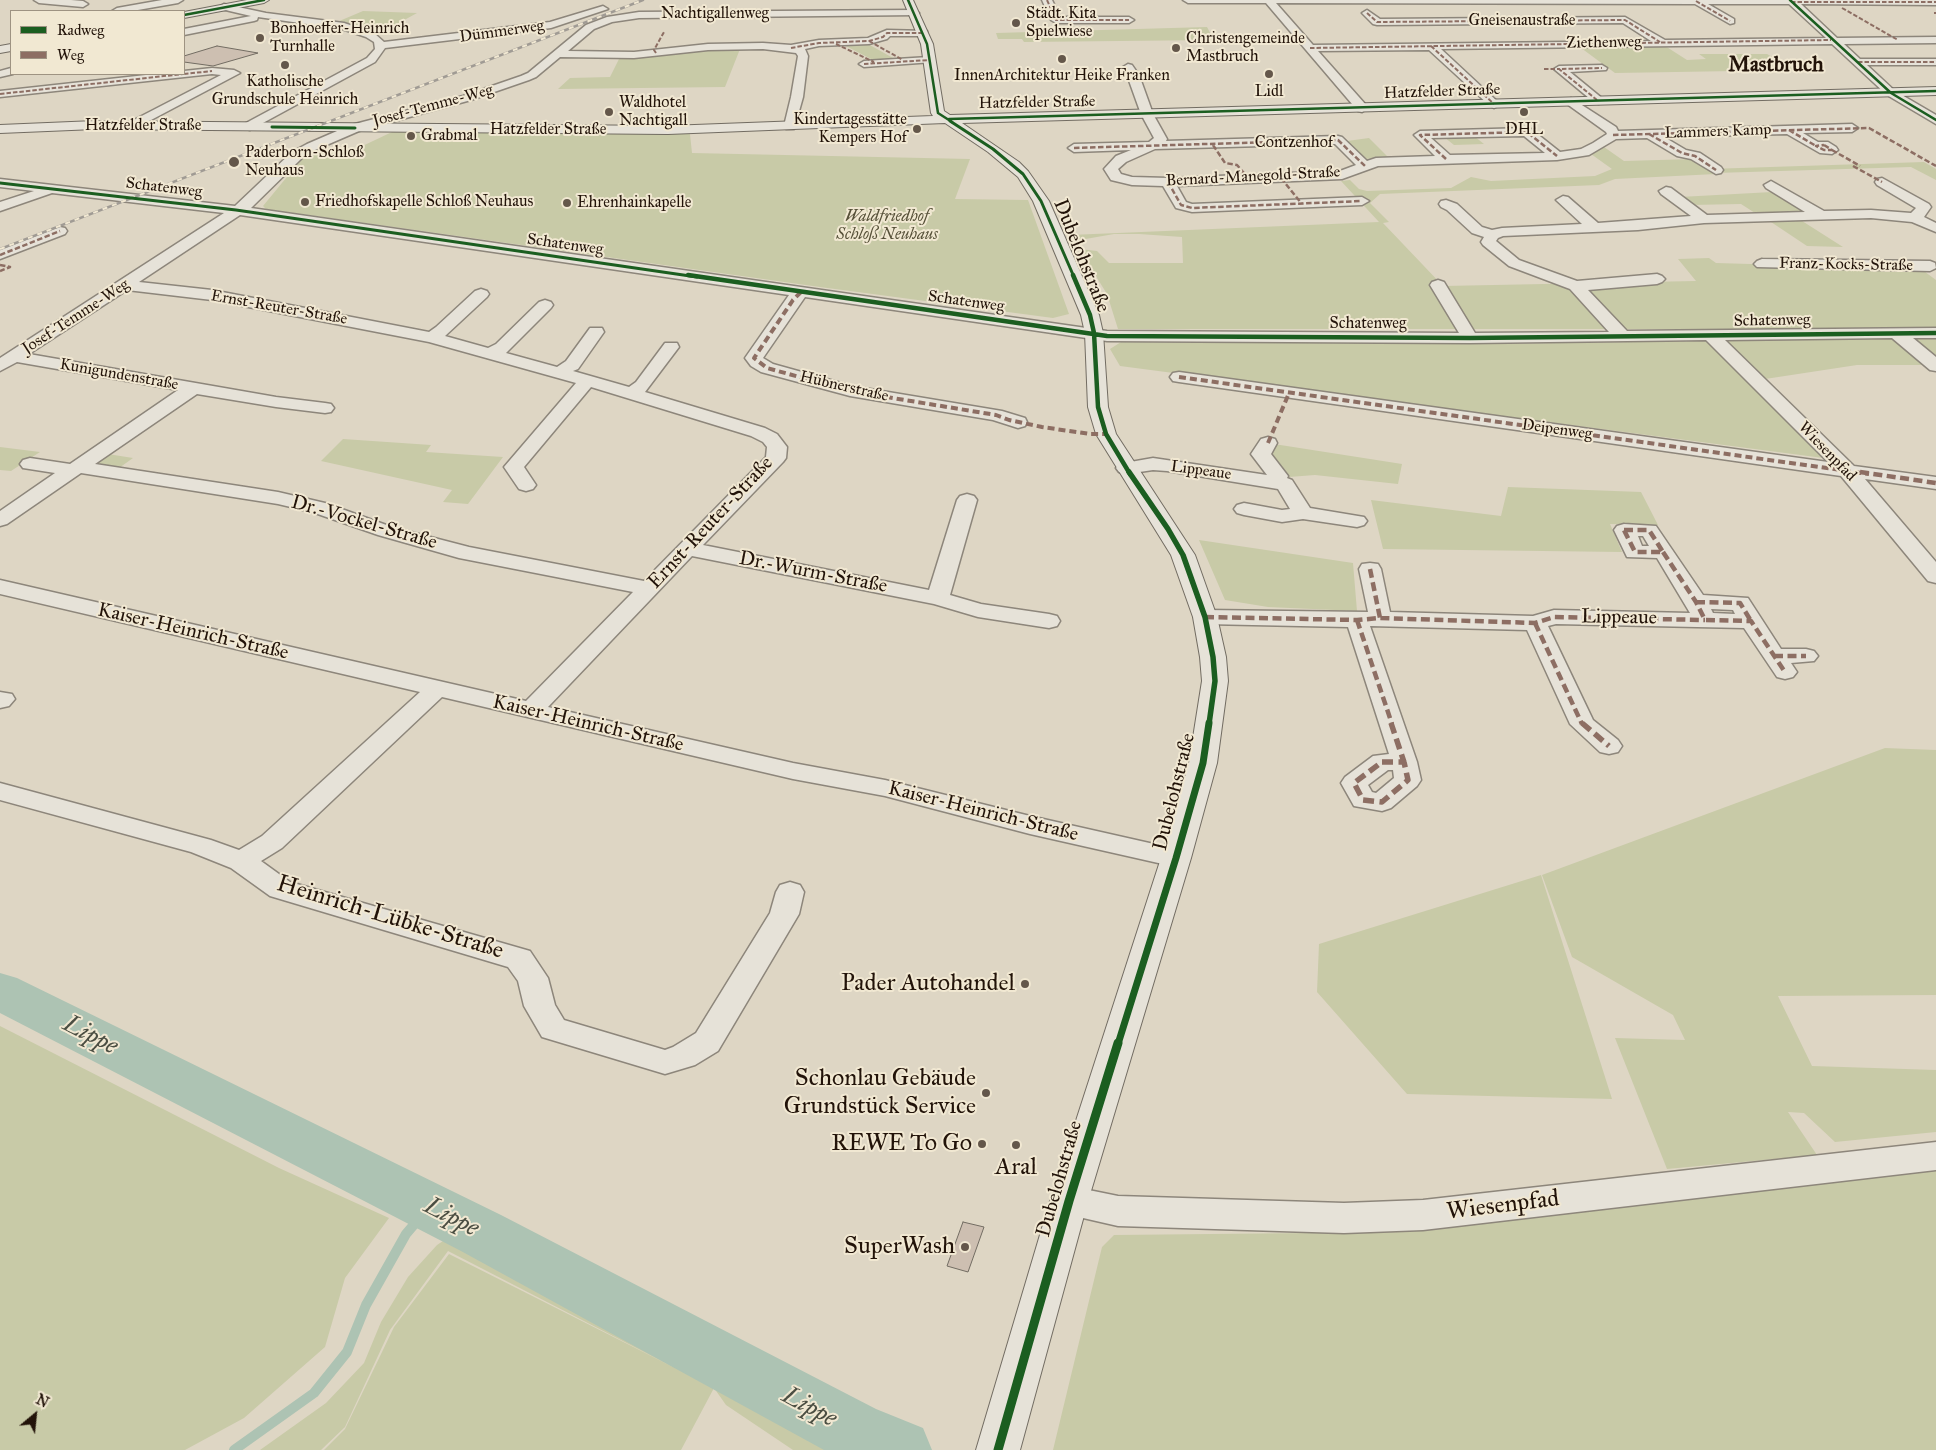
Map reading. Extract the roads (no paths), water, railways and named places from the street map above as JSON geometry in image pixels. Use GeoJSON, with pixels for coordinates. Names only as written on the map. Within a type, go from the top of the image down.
{"type":"FeatureCollection","features":[{"type":"Feature","properties":{"kind":"main road"},"geometry":{"type":"LineString","coordinates":[[185,15],[264,0]]}},
{"type":"Feature","properties":{"kind":"main road","name":"Dubelohstraße"},"geometry":{"type":"LineString","coordinates":[[908,0],[923,32],[936,110],[1014,165],[1034,188],[1042,201],[1083,297],[1094,334],[1098,407],[1106,434],[1126,468],[1184,555],[1205,617],[1213,657],[1215,681],[1203,763],[1176,858],[1069,1201],[1000,1441]]}},
{"type":"Feature","properties":{"kind":"main road","name":"Hatzfelder Straße"},"geometry":{"type":"LineString","coordinates":[[0,129],[134,125],[621,130],[1936,91]]}},
{"type":"Feature","properties":{"kind":"street"},"geometry":{"type":"LineString","coordinates":[[39,0],[84,6]]}},
{"type":"Feature","properties":{"kind":"street"},"geometry":{"type":"LineString","coordinates":[[123,10],[178,0]]}},
{"type":"Feature","properties":{"kind":"street"},"geometry":{"type":"LineString","coordinates":[[889,0],[895,13]]}},
{"type":"Feature","properties":{"kind":"street"},"geometry":{"type":"LineString","coordinates":[[1047,0],[1056,20],[1129,20]]}},
{"type":"Feature","properties":{"kind":"street"},"geometry":{"type":"LineString","coordinates":[[1188,0],[1936,2]]}},
{"type":"Feature","properties":{"kind":"street"},"geometry":{"type":"LineString","coordinates":[[1268,0],[1362,108]]}},
{"type":"Feature","properties":{"kind":"street"},"geometry":{"type":"LineString","coordinates":[[1632,1],[1645,10]]}},
{"type":"Feature","properties":{"kind":"street"},"geometry":{"type":"LineString","coordinates":[[1695,1],[1730,21]]}},
{"type":"Feature","properties":{"kind":"street"},"geometry":{"type":"LineString","coordinates":[[1790,1],[1831,40],[1891,92],[1936,120]]}},
{"type":"Feature","properties":{"kind":"street","name":"Dümmerweg"},"geometry":{"type":"LineString","coordinates":[[380,46],[551,25],[581,17],[615,3]]}},
{"type":"Feature","properties":{"kind":"street"},"geometry":{"type":"LineString","coordinates":[[688,14],[694,4]]}},
{"type":"Feature","properties":{"kind":"street"},"geometry":{"type":"LineString","coordinates":[[224,8],[266,16],[309,20],[354,29],[370,35],[379,41],[380,46],[371,60],[250,126]]}},
{"type":"Feature","properties":{"kind":"street","name":"Ziethenweg"},"geometry":{"type":"LineString","coordinates":[[1842,8],[1898,40]]}},
{"type":"Feature","properties":{"kind":"street","name":"Nachtigallenweg"},"geometry":{"type":"LineString","coordinates":[[619,16],[688,14],[810,18],[914,13]]}},
{"type":"Feature","properties":{"kind":"street","name":"Gneisenaustraße"},"geometry":{"type":"LineString","coordinates":[[1368,13],[1379,24],[1625,20],[1661,42]]}},
{"type":"Feature","properties":{"kind":"street"},"geometry":{"type":"LineString","coordinates":[[185,32],[266,16]]}},
{"type":"Feature","properties":{"kind":"street","name":"Josef-Temme-Weg"},"geometry":{"type":"LineString","coordinates":[[0,366],[127,285],[246,205],[297,155],[311,147],[355,128],[504,86],[532,75],[590,28],[619,16]]}},
{"type":"Feature","properties":{"kind":"street"},"geometry":{"type":"LineString","coordinates":[[743,32],[746,46]]}},
{"type":"Feature","properties":{"kind":"street"},"geometry":{"type":"LineString","coordinates":[[558,54],[634,55],[699,48],[746,46],[791,48],[819,43],[868,41],[883,37],[887,33],[923,32]]}},
{"type":"Feature","properties":{"kind":"street"},"geometry":{"type":"LineString","coordinates":[[695,35],[699,48]]}},
{"type":"Feature","properties":{"kind":"street","name":"Ziethenweg"},"geometry":{"type":"LineString","coordinates":[[1310,48],[1661,42],[1936,40]]}},
{"type":"Feature","properties":{"kind":"street"},"geometry":{"type":"LineString","coordinates":[[868,41],[904,61]]}},
{"type":"Feature","properties":{"kind":"street"},"geometry":{"type":"LineString","coordinates":[[834,42],[876,63]]}},
{"type":"Feature","properties":{"kind":"street"},"geometry":{"type":"LineString","coordinates":[[1431,46],[1494,104]]}},
{"type":"Feature","properties":{"kind":"street"},"geometry":{"type":"LineString","coordinates":[[790,126],[797,97],[803,56],[801,51],[791,48]]}},
{"type":"Feature","properties":{"kind":"street"},"geometry":{"type":"LineString","coordinates":[[864,64],[929,60]]}},
{"type":"Feature","properties":{"kind":"street"},"geometry":{"type":"LineString","coordinates":[[1858,62],[1936,62]]}},
{"type":"Feature","properties":{"kind":"street"},"geometry":{"type":"LineString","coordinates":[[1128,67],[1133,75],[1147,114]]}},
{"type":"Feature","properties":{"kind":"street"},"geometry":{"type":"LineString","coordinates":[[1544,69],[1602,68]]}},
{"type":"Feature","properties":{"kind":"street"},"geometry":{"type":"LineString","coordinates":[[1559,69],[1599,101]]}},
{"type":"Feature","properties":{"kind":"street"},"geometry":{"type":"LineString","coordinates":[[134,125],[234,73],[212,70],[185,74]]}},
{"type":"Feature","properties":{"kind":"street"},"geometry":{"type":"LineString","coordinates":[[0,94],[174,75]]}},
{"type":"Feature","properties":{"kind":"street"},"geometry":{"type":"LineString","coordinates":[[1571,102],[1612,130],[1613,135]]}},
{"type":"Feature","properties":{"kind":"street","name":"Bernard-Manegold-Straße"},"geometry":{"type":"LineString","coordinates":[[1147,114],[1161,139],[1152,146],[1121,159],[1112,168],[1112,172],[1116,176],[1132,181],[1168,182],[1342,175],[1365,166],[1391,161],[1557,156],[1584,152],[1613,135]]}},
{"type":"Feature","properties":{"kind":"street","name":"Lammers Kamp"},"geometry":{"type":"LineString","coordinates":[[1613,135],[1852,128]]}},
{"type":"Feature","properties":{"kind":"street","name":"Lammers Kamp"},"geometry":{"type":"LineString","coordinates":[[1788,130],[1816,146],[1824,146],[1847,159]]}},
{"type":"Feature","properties":{"kind":"street"},"geometry":{"type":"LineString","coordinates":[[1446,159],[1420,135],[1527,132],[1557,156]]}},
{"type":"Feature","properties":{"kind":"street","name":"Lammers Kamp"},"geometry":{"type":"LineString","coordinates":[[1649,134],[1682,153],[1695,156],[1716,170]]}},
{"type":"Feature","properties":{"kind":"street","name":"Contzenhof"},"geometry":{"type":"LineString","coordinates":[[1152,146],[1338,140],[1365,166]]}},
{"type":"Feature","properties":{"kind":"street","name":"Contzenhof"},"geometry":{"type":"LineString","coordinates":[[1213,145],[1225,163],[1237,165],[1249,179]]}},
{"type":"Feature","properties":{"kind":"street","name":"Bernard-Manegold-Straße"},"geometry":{"type":"LineString","coordinates":[[1074,148],[1152,146]]}},
{"type":"Feature","properties":{"kind":"street"},"geometry":{"type":"LineString","coordinates":[[1281,178],[1302,204]]}},
{"type":"Feature","properties":{"kind":"street"},"geometry":{"type":"LineString","coordinates":[[1168,182],[1181,205],[1192,208],[1362,201]]}},
{"type":"Feature","properties":{"kind":"street"},"geometry":{"type":"LineString","coordinates":[[1882,182],[1924,207],[1915,218]]}},
{"type":"Feature","properties":{"kind":"street","name":"Schatenweg"},"geometry":{"type":"LineString","coordinates":[[0,183],[236,210],[1114,336],[1470,338],[1936,333]]}},
{"type":"Feature","properties":{"kind":"street"},"geometry":{"type":"LineString","coordinates":[[1772,185],[1820,215]]}},
{"type":"Feature","properties":{"kind":"street"},"geometry":{"type":"LineString","coordinates":[[0,207],[54,188]]}},
{"type":"Feature","properties":{"kind":"street"},"geometry":{"type":"LineString","coordinates":[[1666,191],[1704,219]]}},
{"type":"Feature","properties":{"kind":"street"},"geometry":{"type":"LineString","coordinates":[[1563,200],[1595,228]]}},
{"type":"Feature","properties":{"kind":"street"},"geometry":{"type":"LineString","coordinates":[[1446,204],[1452,207],[1477,230],[1492,235],[1502,232],[1638,226],[1704,219],[1820,215],[1889,214],[1915,218],[1936,228]]}},
{"type":"Feature","properties":{"kind":"street"},"geometry":{"type":"LineString","coordinates":[[0,255],[60,231]]}},
{"type":"Feature","properties":{"kind":"street"},"geometry":{"type":"LineString","coordinates":[[1492,235],[1488,242],[1514,264],[1576,286],[1657,279]]}},
{"type":"Feature","properties":{"kind":"street","name":"Franz-Kocks-Straße"},"geometry":{"type":"LineString","coordinates":[[1762,264],[1934,264]]}},
{"type":"Feature","properties":{"kind":"street"},"geometry":{"type":"LineString","coordinates":[[0,265],[10,267],[0,270]]}},
{"type":"Feature","properties":{"kind":"street","name":"Ernst-Reuter-Straße"},"geometry":{"type":"LineString","coordinates":[[127,285],[212,295],[431,337],[492,352],[588,380],[758,432],[770,438],[777,447],[776,458],[531,710]]}},
{"type":"Feature","properties":{"kind":"street"},"geometry":{"type":"LineString","coordinates":[[1438,285],[1470,338]]}},
{"type":"Feature","properties":{"kind":"street"},"geometry":{"type":"LineString","coordinates":[[1576,286],[1622,336]]}},
{"type":"Feature","properties":{"kind":"street","name":"Hübnerstraße"},"geometry":{"type":"LineString","coordinates":[[801,292],[792,300],[754,358],[757,362],[767,368],[850,391],[996,415],[1018,422]]}},
{"type":"Feature","properties":{"kind":"street"},"geometry":{"type":"LineString","coordinates":[[431,337],[442,331],[481,294]]}},
{"type":"Feature","properties":{"kind":"street"},"geometry":{"type":"LineString","coordinates":[[492,352],[502,348],[544,306]]}},
{"type":"Feature","properties":{"kind":"street"},"geometry":{"type":"LineString","coordinates":[[560,372],[572,365],[596,332]]}},
{"type":"Feature","properties":{"kind":"street"},"geometry":{"type":"LineString","coordinates":[[1896,333],[1936,366]]}},
{"type":"Feature","properties":{"kind":"street","name":"Wiesenpfad"},"geometry":{"type":"LineString","coordinates":[[1710,336],[1848,471],[1936,576]]}},
{"type":"Feature","properties":{"kind":"street"},"geometry":{"type":"LineString","coordinates":[[631,393],[642,386],[672,347]]}},
{"type":"Feature","properties":{"kind":"street","name":"Kunigundenstraße"},"geometry":{"type":"LineString","coordinates":[[15,357],[276,402],[325,408]]}},
{"type":"Feature","properties":{"kind":"street","name":"Deipenweg"},"geometry":{"type":"LineString","coordinates":[[1179,377],[1936,484]]}},
{"type":"Feature","properties":{"kind":"street"},"geometry":{"type":"LineString","coordinates":[[526,484],[514,467],[588,380]]}},
{"type":"Feature","properties":{"kind":"street","name":"Kunigundenstraße"},"geometry":{"type":"LineString","coordinates":[[0,520],[194,388]]}},
{"type":"Feature","properties":{"kind":"street"},"geometry":{"type":"LineString","coordinates":[[1268,443],[1261,454],[1278,476],[1275,482],[1285,484],[1303,513]]}},
{"type":"Feature","properties":{"kind":"street"},"geometry":{"type":"LineString","coordinates":[[30,464],[75,468]]}},
{"type":"Feature","properties":{"kind":"street","name":"Lippeaue"},"geometry":{"type":"LineString","coordinates":[[1126,468],[1152,464],[1167,465],[1275,482]]}},
{"type":"Feature","properties":{"kind":"street","name":"Dr.-Vockel-Straße"},"geometry":{"type":"LineString","coordinates":[[75,468],[278,498],[318,507],[385,531],[467,553],[649,589]]}},
{"type":"Feature","properties":{"kind":"street"},"geometry":{"type":"LineString","coordinates":[[938,598],[967,500]]}},
{"type":"Feature","properties":{"kind":"street","name":"Lippeaue"},"geometry":{"type":"LineString","coordinates":[[1244,509],[1282,516],[1303,513],[1357,522]]}},
{"type":"Feature","properties":{"kind":"street","name":"Dr.-Wurm-Straße"},"geometry":{"type":"LineString","coordinates":[[688,549],[938,598],[978,610],[1049,621]]}},
{"type":"Feature","properties":{"kind":"street"},"geometry":{"type":"LineString","coordinates":[[1664,552],[1700,611]]}},
{"type":"Feature","properties":{"kind":"street"},"geometry":{"type":"LineString","coordinates":[[1370,569],[1380,618]]}},
{"type":"Feature","properties":{"kind":"street","name":"Kaiser-Heinrich-Straße"},"geometry":{"type":"LineString","coordinates":[[0,587],[793,771],[885,788],[1030,826],[1176,858]]}},
{"type":"Feature","properties":{"kind":"street","name":"Lippeaue"},"geometry":{"type":"LineString","coordinates":[[1205,617],[1357,620],[1380,618],[1535,623],[1554,616],[1700,611],[1751,621],[1779,664],[1806,656]]}},
{"type":"Feature","properties":{"kind":"street"},"geometry":{"type":"LineString","coordinates":[[1357,620],[1404,762]]}},
{"type":"Feature","properties":{"kind":"street"},"geometry":{"type":"LineString","coordinates":[[1535,623],[1582,724],[1609,746]]}},
{"type":"Feature","properties":{"kind":"street","name":"Heinrich-Lübke-Straße"},"geometry":{"type":"LineString","coordinates":[[241,861],[272,842],[437,689]]}},
{"type":"Feature","properties":{"kind":"street","name":"Heinrich-Lübke-Straße"},"geometry":{"type":"LineString","coordinates":[[0,791],[201,846],[241,861],[280,889],[519,959],[533,978],[540,1006],[553,1029],[665,1062],[684,1056],[707,1042],[784,914],[790,892]]}},
{"type":"Feature","properties":{"kind":"street","name":"Wiesenpfad"},"geometry":{"type":"LineString","coordinates":[[1069,1201],[1118,1211],[1344,1218],[1423,1215],[1936,1156]]}},
{"type":"Feature","properties":{"kind":"waterway","name":"Lippe"},"geometry":{"type":"LineString","coordinates":[[0,991],[481,1233],[858,1434],[900,1450]]}},
{"type":"Feature","properties":{"kind":"waterway"},"geometry":{"type":"LineString","coordinates":[[234,1450],[314,1393],[347,1352],[366,1305],[406,1234],[429,1207]]}},
{"type":"Feature","properties":{"kind":"railway"},"geometry":{"type":"LineString","coordinates":[[0,249],[643,0]]}},
{"type":"Feature","properties":{"kind":"place","name":"Städt. Kita Spielwiese"},"geometry":{"type":"Point","coordinates":[1016,23]}},
{"type":"Feature","properties":{"kind":"place","name":"Bonhoeffer-Heinrich Turnhalle"},"geometry":{"type":"Point","coordinates":[260,38]}},
{"type":"Feature","properties":{"kind":"place","name":"Christengemeinde Mastbruch"},"geometry":{"type":"Point","coordinates":[1176,48]}},
{"type":"Feature","properties":{"kind":"place","name":"InnenArchitektur Heike Franken"},"geometry":{"type":"Point","coordinates":[1062,59]}},
{"type":"Feature","properties":{"kind":"place","name":"Katholische Grundschule Heinrich"},"geometry":{"type":"Point","coordinates":[285,65]}},
{"type":"Feature","properties":{"kind":"place","name":"Lidl"},"geometry":{"type":"Point","coordinates":[1269,74]}},
{"type":"Feature","properties":{"kind":"place","name":"Waldhotel Nachtigall"},"geometry":{"type":"Point","coordinates":[609,112]}},
{"type":"Feature","properties":{"kind":"place","name":"DHL"},"geometry":{"type":"Point","coordinates":[1524,112]}},
{"type":"Feature","properties":{"kind":"place","name":"Kindertagesstätte Kempers Hof"},"geometry":{"type":"Point","coordinates":[917,129]}},
{"type":"Feature","properties":{"kind":"place","name":"Grabmal"},"geometry":{"type":"Point","coordinates":[411,136]}},
{"type":"Feature","properties":{"kind":"place","name":"Paderborn-Schloß Neuhaus"},"geometry":{"type":"Point","coordinates":[234,162]}},
{"type":"Feature","properties":{"kind":"place","name":"Friedhofskapelle Schloß Neuhaus"},"geometry":{"type":"Point","coordinates":[305,202]}},
{"type":"Feature","properties":{"kind":"place","name":"Ehrenhainkapelle"},"geometry":{"type":"Point","coordinates":[567,203]}},
{"type":"Feature","properties":{"kind":"place","name":"Pader Autohandel"},"geometry":{"type":"Point","coordinates":[1025,984]}},
{"type":"Feature","properties":{"kind":"place","name":"Schonlau Gebäude Grundstück Service"},"geometry":{"type":"Point","coordinates":[986,1093]}},
{"type":"Feature","properties":{"kind":"place","name":"REWE To Go"},"geometry":{"type":"Point","coordinates":[982,1144]}},
{"type":"Feature","properties":{"kind":"place","name":"Aral"},"geometry":{"type":"Point","coordinates":[1016,1145]}},
{"type":"Feature","properties":{"kind":"place","name":"SuperWash"},"geometry":{"type":"Point","coordinates":[965,1247]}},
{"type":"Feature","properties":{"kind":"district","name":"Mastbruch"},"geometry":{"type":"Point","coordinates":[1776,66]}},
{"type":"Feature","properties":{"kind":"park label","name":"Waldfriedhof Schloß Neuhaus"},"geometry":{"type":"Point","coordinates":[887,226]}}]}
